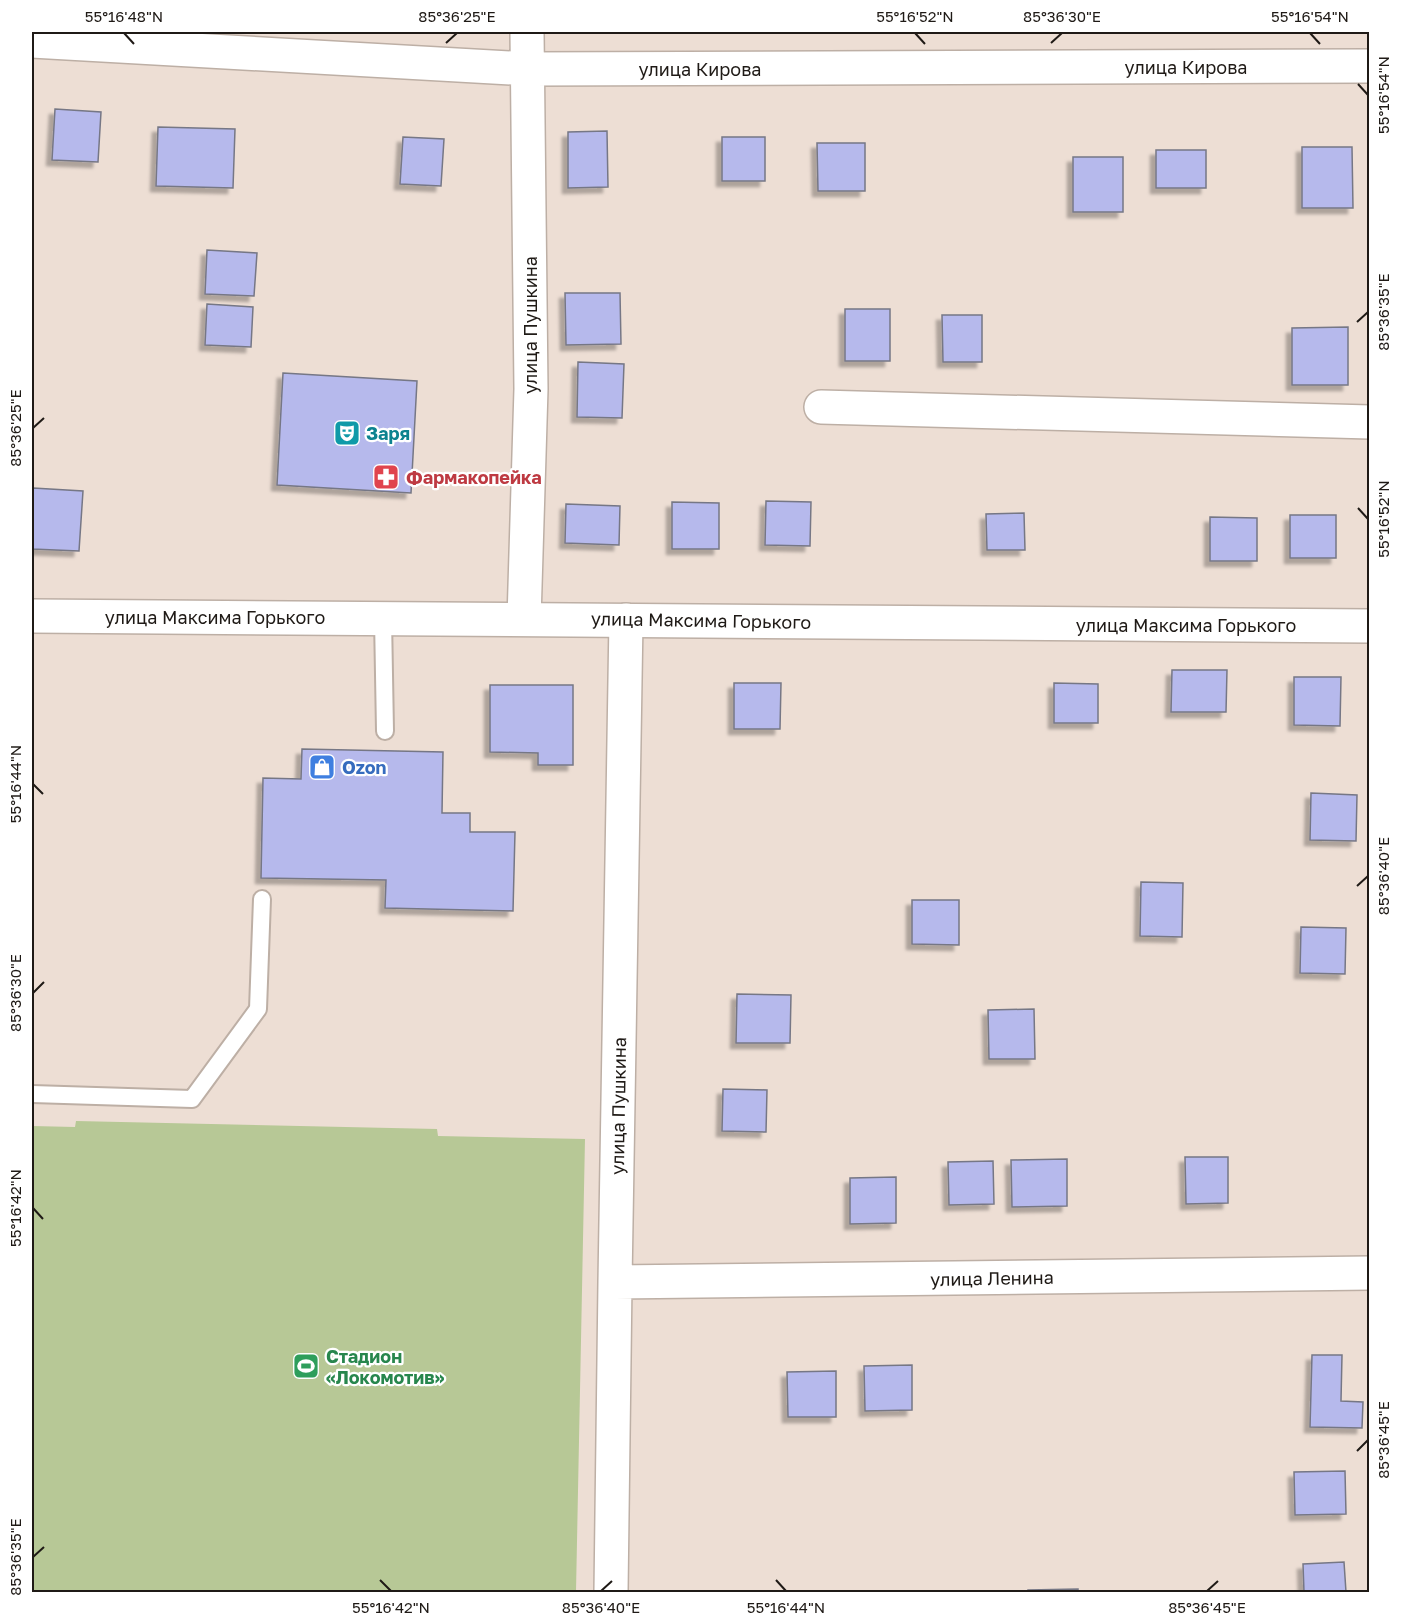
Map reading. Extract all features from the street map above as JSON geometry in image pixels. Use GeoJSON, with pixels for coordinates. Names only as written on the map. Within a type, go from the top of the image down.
{"type":"FeatureCollection","features":[{"type":"Feature","properties":{"kind":"street","name":"улица Пушкина"},"geometry":{"type":"LineString","coordinates":[[524,619],[531,389],[527,32]]}},
{"type":"Feature","properties":{"kind":"street","name":"улица Кирова"},"geometry":{"type":"LineString","coordinates":[[32,41],[529,69],[1370,66]]}},
{"type":"Feature","properties":{"kind":"street"},"geometry":{"type":"LineString","coordinates":[[821,407],[1370,422]]}},
{"type":"Feature","properties":{"kind":"street","name":"улица Максима Горького"},"geometry":{"type":"LineString","coordinates":[[32,616],[1370,626]]}},
{"type":"Feature","properties":{"kind":"street","name":"улица Пушкина"},"geometry":{"type":"LineString","coordinates":[[611,1593],[626,620]]}},
{"type":"Feature","properties":{"kind":"street","name":"улица Ленина"},"geometry":{"type":"LineString","coordinates":[[615,1282],[1370,1273]]}},
{"type":"Feature","properties":{"kind":"lane"},"geometry":{"type":"LineString","coordinates":[[383,618],[385,731]]}},
{"type":"Feature","properties":{"kind":"lane"},"geometry":{"type":"LineString","coordinates":[[32,1094],[192,1100],[258,1009],[262,899]]}},
{"type":"Feature","properties":{"kind":"green space","name":"Стадион «Локомотив»"},"geometry":{"type":"Polygon","coordinates":[[[76,1121],[437,1129],[438,1136],[585,1139],[576,1592],[32,1592],[32,1126],[75,1127],[76,1121]]]}},
{"type":"Feature","properties":{"kind":"building"},"geometry":{"type":"Polygon","coordinates":[[[55,109],[101,112],[98,162],[52,160],[55,109]]]}},
{"type":"Feature","properties":{"kind":"building"},"geometry":{"type":"Polygon","coordinates":[[[158,127],[235,129],[233,188],[156,186],[158,127]]]}},
{"type":"Feature","properties":{"kind":"building"},"geometry":{"type":"Polygon","coordinates":[[[607,131],[608,187],[568,188],[568,132],[607,131]]]}},
{"type":"Feature","properties":{"kind":"building"},"geometry":{"type":"Polygon","coordinates":[[[403,137],[444,139],[441,186],[400,184],[403,137]]]}},
{"type":"Feature","properties":{"kind":"building"},"geometry":{"type":"Polygon","coordinates":[[[722,137],[765,137],[765,181],[722,181],[722,137]]]}},
{"type":"Feature","properties":{"kind":"building"},"geometry":{"type":"Polygon","coordinates":[[[817,143],[865,143],[865,191],[818,191],[817,143]]]}},
{"type":"Feature","properties":{"kind":"building"},"geometry":{"type":"Polygon","coordinates":[[[1302,147],[1352,147],[1353,208],[1302,208],[1302,147]]]}},
{"type":"Feature","properties":{"kind":"building"},"geometry":{"type":"Polygon","coordinates":[[[1156,150],[1206,150],[1206,188],[1156,188],[1156,150]]]}},
{"type":"Feature","properties":{"kind":"building"},"geometry":{"type":"Polygon","coordinates":[[[1073,157],[1123,157],[1123,212],[1073,212],[1073,157]]]}},
{"type":"Feature","properties":{"kind":"building"},"geometry":{"type":"Polygon","coordinates":[[[207,250],[257,253],[254,296],[205,294],[207,250]]]}},
{"type":"Feature","properties":{"kind":"building"},"geometry":{"type":"Polygon","coordinates":[[[565,293],[620,293],[621,344],[566,345],[565,293]]]}},
{"type":"Feature","properties":{"kind":"building"},"geometry":{"type":"Polygon","coordinates":[[[207,304],[253,307],[251,347],[205,345],[207,304]]]}},
{"type":"Feature","properties":{"kind":"building"},"geometry":{"type":"Polygon","coordinates":[[[845,309],[890,309],[890,361],[845,361],[845,309]]]}},
{"type":"Feature","properties":{"kind":"building"},"geometry":{"type":"Polygon","coordinates":[[[942,315],[982,315],[982,362],[943,362],[942,315]]]}},
{"type":"Feature","properties":{"kind":"building"},"geometry":{"type":"Polygon","coordinates":[[[1348,327],[1348,385],[1292,385],[1292,328],[1348,327]]]}},
{"type":"Feature","properties":{"kind":"building"},"geometry":{"type":"Polygon","coordinates":[[[578,362],[624,364],[622,418],[577,417],[578,362]]]}},
{"type":"Feature","properties":{"kind":"building","name":"Заря"},"geometry":{"type":"Polygon","coordinates":[[[283,373],[417,381],[411,493],[277,485],[283,373]]]}},
{"type":"Feature","properties":{"kind":"building"},"geometry":{"type":"Polygon","coordinates":[[[33,488],[83,491],[79,551],[32,549],[33,488]]]}},
{"type":"Feature","properties":{"kind":"building"},"geometry":{"type":"Polygon","coordinates":[[[766,501],[811,502],[810,546],[765,545],[766,501]]]}},
{"type":"Feature","properties":{"kind":"building"},"geometry":{"type":"Polygon","coordinates":[[[672,502],[719,503],[719,549],[672,549],[672,502]]]}},
{"type":"Feature","properties":{"kind":"building"},"geometry":{"type":"Polygon","coordinates":[[[566,504],[620,506],[619,545],[565,543],[566,504]]]}},
{"type":"Feature","properties":{"kind":"building"},"geometry":{"type":"Polygon","coordinates":[[[1024,513],[1025,550],[987,550],[986,514],[1024,513]]]}},
{"type":"Feature","properties":{"kind":"building"},"geometry":{"type":"Polygon","coordinates":[[[1290,515],[1336,515],[1336,558],[1290,558],[1290,515]]]}},
{"type":"Feature","properties":{"kind":"building"},"geometry":{"type":"Polygon","coordinates":[[[1210,517],[1257,518],[1257,561],[1210,561],[1210,517]]]}},
{"type":"Feature","properties":{"kind":"building"},"geometry":{"type":"Polygon","coordinates":[[[1172,670],[1227,670],[1226,712],[1171,712],[1172,670]]]}},
{"type":"Feature","properties":{"kind":"building"},"geometry":{"type":"Polygon","coordinates":[[[1294,677],[1341,677],[1340,726],[1294,725],[1294,677]]]}},
{"type":"Feature","properties":{"kind":"building"},"geometry":{"type":"Polygon","coordinates":[[[734,683],[781,683],[780,729],[734,729],[734,683]]]}},
{"type":"Feature","properties":{"kind":"building"},"geometry":{"type":"Polygon","coordinates":[[[1054,683],[1098,684],[1098,723],[1054,723],[1054,683]]]}},
{"type":"Feature","properties":{"kind":"building"},"geometry":{"type":"Polygon","coordinates":[[[490,685],[573,685],[573,765],[538,765],[538,753],[490,752],[490,685]]]}},
{"type":"Feature","properties":{"kind":"building"},"geometry":{"type":"Polygon","coordinates":[[[302,749],[443,752],[442,813],[470,813],[470,832],[515,832],[513,911],[385,908],[386,880],[261,878],[263,778],[301,779],[302,749]]]}},
{"type":"Feature","properties":{"kind":"building"},"geometry":{"type":"Polygon","coordinates":[[[1311,793],[1357,795],[1356,841],[1310,840],[1311,793]]]}},
{"type":"Feature","properties":{"kind":"building"},"geometry":{"type":"Polygon","coordinates":[[[1141,882],[1183,883],[1182,937],[1140,936],[1141,882]]]}},
{"type":"Feature","properties":{"kind":"building"},"geometry":{"type":"Polygon","coordinates":[[[912,900],[959,900],[959,945],[912,944],[912,900]]]}},
{"type":"Feature","properties":{"kind":"building"},"geometry":{"type":"Polygon","coordinates":[[[1301,927],[1346,928],[1345,974],[1300,973],[1301,927]]]}},
{"type":"Feature","properties":{"kind":"building"},"geometry":{"type":"Polygon","coordinates":[[[737,994],[791,995],[790,1043],[736,1043],[737,994]]]}},
{"type":"Feature","properties":{"kind":"building"},"geometry":{"type":"Polygon","coordinates":[[[1034,1009],[1035,1059],[989,1059],[988,1010],[1034,1009]]]}},
{"type":"Feature","properties":{"kind":"building"},"geometry":{"type":"Polygon","coordinates":[[[723,1089],[767,1090],[766,1132],[722,1131],[723,1089]]]}},
{"type":"Feature","properties":{"kind":"building"},"geometry":{"type":"Polygon","coordinates":[[[1185,1157],[1228,1157],[1228,1203],[1186,1204],[1185,1157]]]}},
{"type":"Feature","properties":{"kind":"building"},"geometry":{"type":"Polygon","coordinates":[[[1067,1159],[1067,1206],[1012,1207],[1011,1160],[1067,1159]]]}},
{"type":"Feature","properties":{"kind":"building"},"geometry":{"type":"Polygon","coordinates":[[[993,1161],[994,1204],[949,1205],[948,1162],[993,1161]]]}},
{"type":"Feature","properties":{"kind":"building"},"geometry":{"type":"Polygon","coordinates":[[[896,1177],[896,1223],[850,1224],[850,1178],[896,1177]]]}},
{"type":"Feature","properties":{"kind":"building"},"geometry":{"type":"Polygon","coordinates":[[[1312,1355],[1342,1355],[1341,1401],[1363,1402],[1362,1428],[1310,1427],[1312,1355]]]}},
{"type":"Feature","properties":{"kind":"building"},"geometry":{"type":"Polygon","coordinates":[[[912,1365],[912,1410],[865,1411],[864,1366],[912,1365]]]}},
{"type":"Feature","properties":{"kind":"building"},"geometry":{"type":"Polygon","coordinates":[[[836,1371],[836,1417],[788,1417],[787,1372],[836,1371]]]}},
{"type":"Feature","properties":{"kind":"building"},"geometry":{"type":"Polygon","coordinates":[[[1345,1471],[1346,1514],[1295,1515],[1294,1472],[1345,1471]]]}},
{"type":"Feature","properties":{"kind":"building"},"geometry":{"type":"Polygon","coordinates":[[[1344,1562],[1346,1592],[1304,1592],[1303,1564],[1344,1562]]]}},
{"type":"Feature","properties":{"kind":"building"},"geometry":{"type":"Polygon","coordinates":[[[1078,1589],[1078,1592],[1028,1592],[1028,1590],[1078,1589]]]}},
{"type":"Feature","properties":{"kind":"place","name":"Заря"},"geometry":{"type":"Point","coordinates":[347,433]}},
{"type":"Feature","properties":{"kind":"place","name":"Фармакопейка"},"geometry":{"type":"Point","coordinates":[386,477]}},
{"type":"Feature","properties":{"kind":"place","name":"Ozon"},"geometry":{"type":"Point","coordinates":[322,767]}},
{"type":"Feature","properties":{"kind":"place","name":"Стадион «Локомотив»"},"geometry":{"type":"Point","coordinates":[306,1366]}}]}
